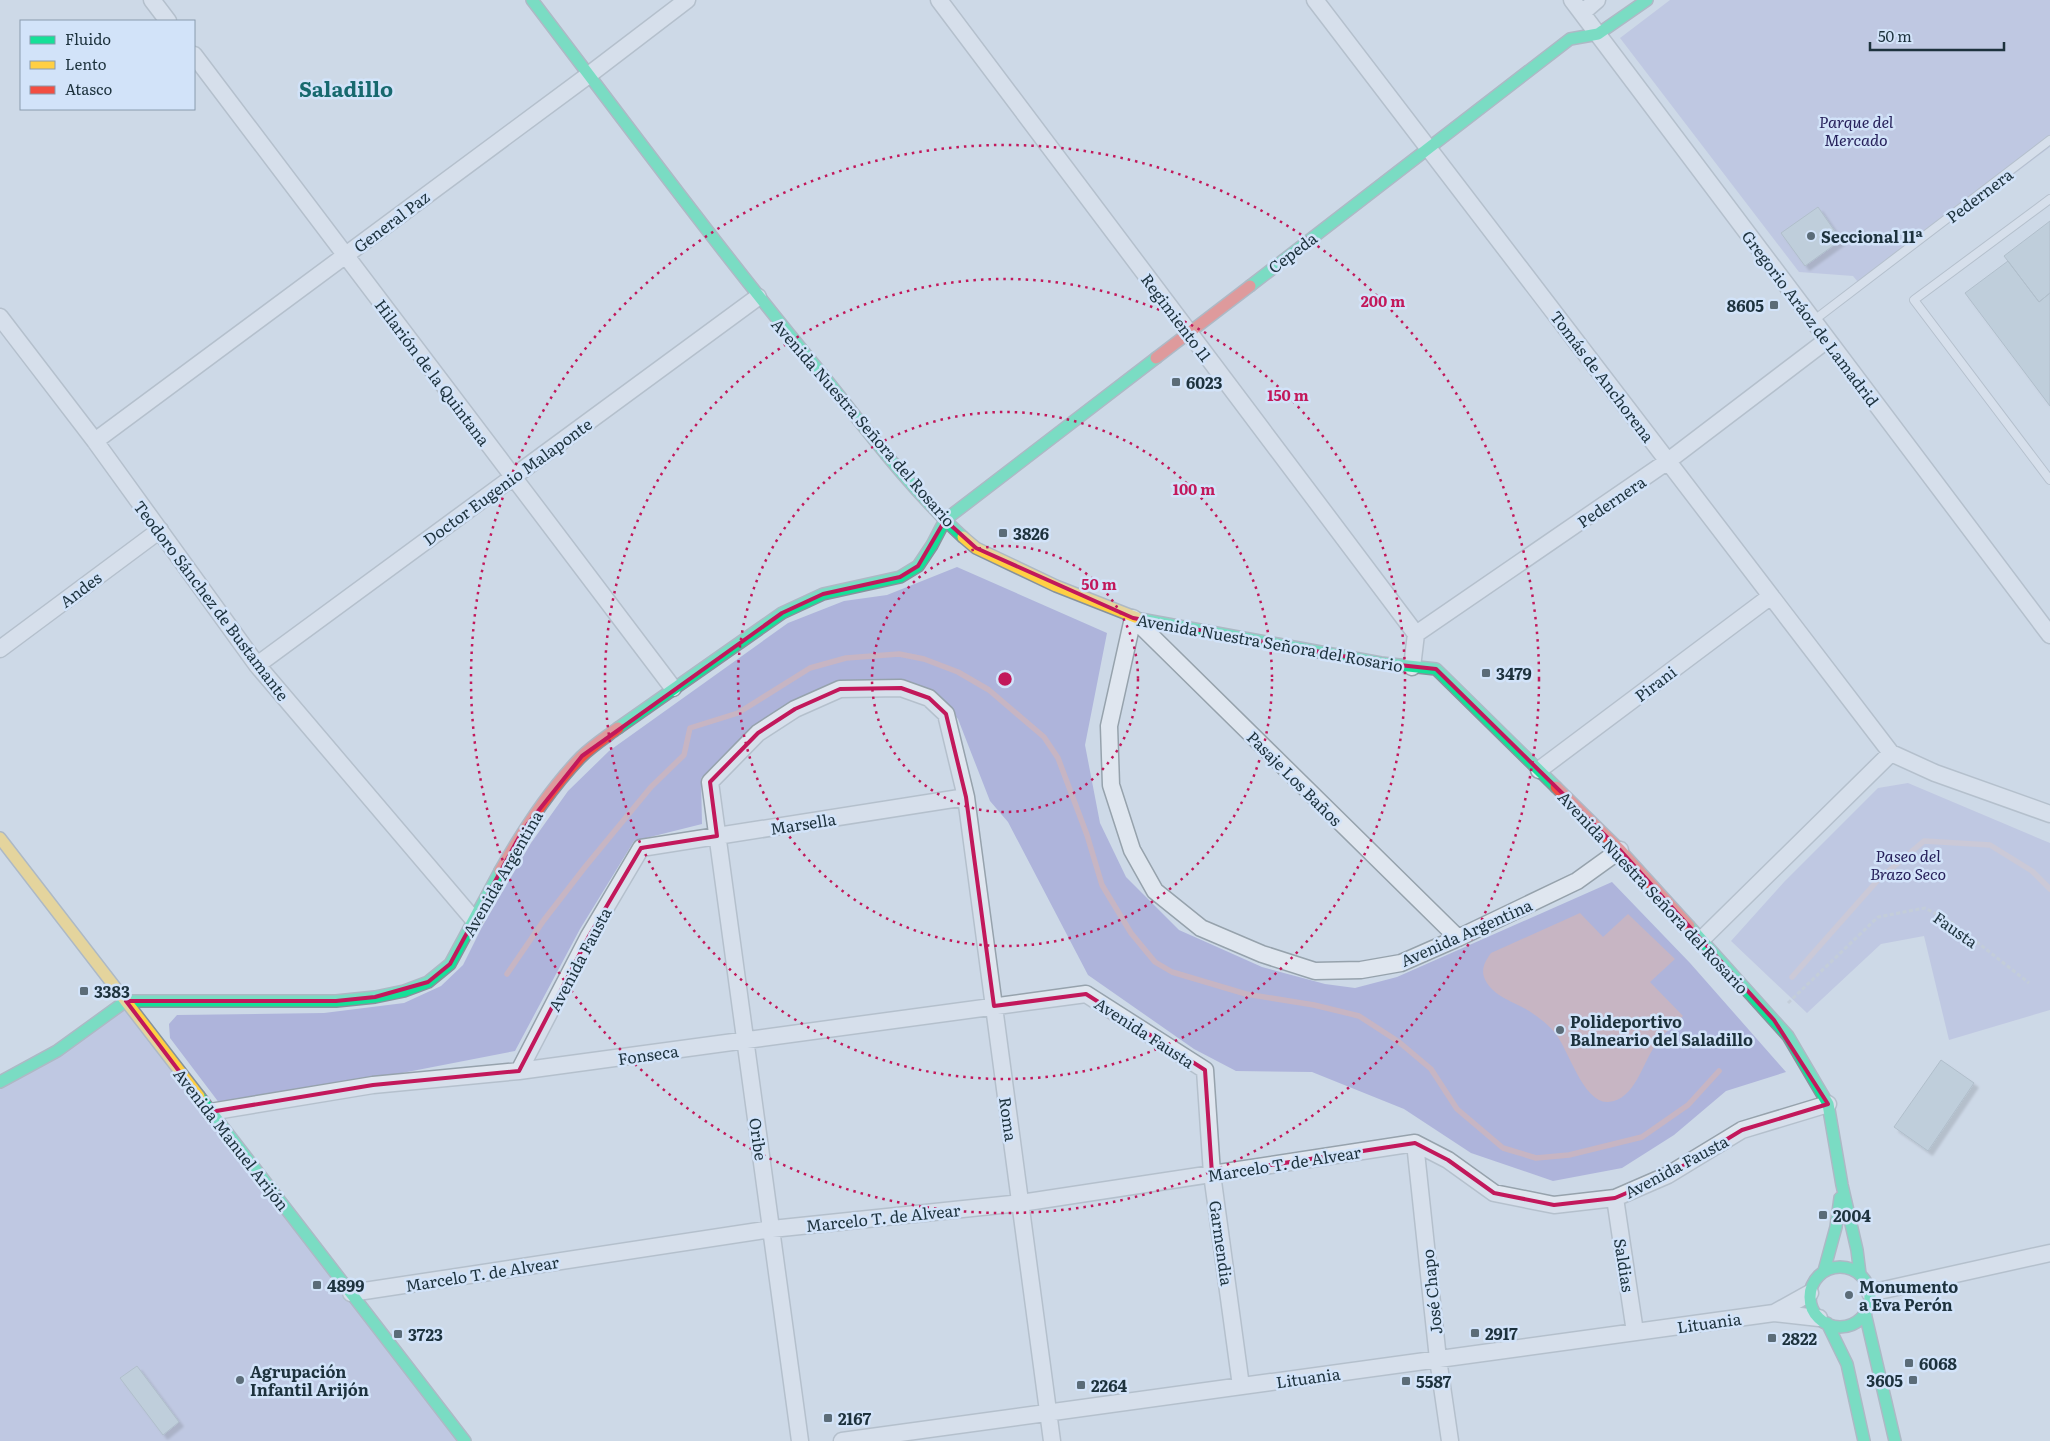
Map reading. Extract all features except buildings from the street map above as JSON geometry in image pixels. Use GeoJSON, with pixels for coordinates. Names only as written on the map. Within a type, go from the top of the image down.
{"type":"FeatureCollection","features":[{"type":"Feature","properties":{"kind":"street"},"geometry":{"type":"LineString","coordinates":[[152,0],[167,20]]}},
{"type":"Feature","properties":{"kind":"street","name":"Avenida Nuestra Señora del Rosario"},"geometry":{"type":"LineString","coordinates":[[532,0],[758,297],[900,470],[945,520],[976,548],[1056,586],[1133,618],[1381,664],[1436,669],[1620,850],[1788,1036],[1828,1104],[1860,1274]]}},
{"type":"Feature","properties":{"kind":"street","name":"General Paz"},"geometry":{"type":"LineString","coordinates":[[95,441],[687,0]]}},
{"type":"Feature","properties":{"kind":"street","name":"Regimiento 11"},"geometry":{"type":"LineString","coordinates":[[939,0],[1416,634]]}},
{"type":"Feature","properties":{"kind":"street","name":"Tomás de Anchorena"},"geometry":{"type":"LineString","coordinates":[[1315,0],[1891,753]]}},
{"type":"Feature","properties":{"kind":"street"},"geometry":{"type":"LineString","coordinates":[[1577,6],[1597,0]]}},
{"type":"Feature","properties":{"kind":"street","name":"Cepeda"},"geometry":{"type":"LineString","coordinates":[[945,520],[1570,39],[1598,34],[1647,0]]}},
{"type":"Feature","properties":{"kind":"street","name":"Gregorio Aráoz de Lamadrid"},"geometry":{"type":"LineString","coordinates":[[1577,6],[2050,635]]}},
{"type":"Feature","properties":{"kind":"street","name":"Hilarión de la Quintana"},"geometry":{"type":"LineString","coordinates":[[195,56],[673,688]]}},
{"type":"Feature","properties":{"kind":"street","name":"Doctor Eugenio Malaponte"},"geometry":{"type":"LineString","coordinates":[[257,665],[758,297]]}},
{"type":"Feature","properties":{"kind":"street","name":"Teodoro Sánchez de Bustamante"},"geometry":{"type":"LineString","coordinates":[[0,317],[95,441],[257,665],[474,920]]}},
{"type":"Feature","properties":{"kind":"street","name":"Pedernera"},"geometry":{"type":"LineString","coordinates":[[1416,634],[1668,462],[1827,340]]}},
{"type":"Feature","properties":{"kind":"street","name":"Avenida Argentina"},"geometry":{"type":"LineString","coordinates":[[126,1001],[336,1001],[375,997],[404,991],[428,982],[450,964],[524,830],[553,789],[582,756],[673,688],[782,613],[823,594],[900,577],[918,566],[945,520]]}},
{"type":"Feature","properties":{"kind":"street","name":"Andes"},"geometry":{"type":"LineString","coordinates":[[0,649],[160,530]]}},
{"type":"Feature","properties":{"kind":"street","name":"Pirani"},"geometry":{"type":"LineString","coordinates":[[1539,770],[1771,596]]}},
{"type":"Feature","properties":{"kind":"street","name":"Avenida Argentina"},"geometry":{"type":"LineString","coordinates":[[1133,618],[1108,726],[1111,785],[1132,850],[1154,891],[1201,928],[1262,954],[1315,972],[1361,970],[1401,963],[1577,881],[1620,850]]}},
{"type":"Feature","properties":{"kind":"street","name":"Pasaje Los Baños"},"geometry":{"type":"LineString","coordinates":[[1133,618],[1458,938]]}},
{"type":"Feature","properties":{"kind":"street"},"geometry":{"type":"LineString","coordinates":[[1412,667],[1416,634]]}},
{"type":"Feature","properties":{"kind":"street"},"geometry":{"type":"LineString","coordinates":[[717,836],[710,782],[758,733],[794,709],[840,689],[900,688],[929,698],[946,714],[966,797]]}},
{"type":"Feature","properties":{"kind":"street"},"geometry":{"type":"LineString","coordinates":[[1700,940],[1891,753],[1935,773],[2050,814]]}},
{"type":"Feature","properties":{"kind":"street","name":"Marsella"},"geometry":{"type":"LineString","coordinates":[[641,848],[966,797]]}},
{"type":"Feature","properties":{"kind":"street","name":"Roma"},"geometry":{"type":"LineString","coordinates":[[966,797],[1052,1441]]}},
{"type":"Feature","properties":{"kind":"street","name":"Oribe"},"geometry":{"type":"LineString","coordinates":[[717,836],[800,1441]]}},
{"type":"Feature","properties":{"kind":"street","name":"Avenida Manuel Arijón"},"geometry":{"type":"LineString","coordinates":[[0,838],[465,1441]]}},
{"type":"Feature","properties":{"kind":"street","name":"Avenida Fausta"},"geometry":{"type":"LineString","coordinates":[[520,1072],[589,936],[641,848]]}},
{"type":"Feature","properties":{"kind":"street","name":"Fonseca"},"geometry":{"type":"LineString","coordinates":[[210,1112],[374,1085],[520,1072],[1086,994]]}},
{"type":"Feature","properties":{"kind":"street","name":"Avenida Fausta"},"geometry":{"type":"LineString","coordinates":[[1086,994],[1205,1070]]}},
{"type":"Feature","properties":{"kind":"street"},"geometry":{"type":"LineString","coordinates":[[0,1082],[57,1050],[126,1001]]}},
{"type":"Feature","properties":{"kind":"street","name":"Garmendia"},"geometry":{"type":"LineString","coordinates":[[1205,1070],[1212,1174],[1241,1386]]}},
{"type":"Feature","properties":{"kind":"street","name":"Avenida Fausta"},"geometry":{"type":"LineString","coordinates":[[1415,1144],[1448,1160],[1494,1193],[1554,1204],[1615,1198],[1668,1174],[1742,1130],[1828,1104]]}},
{"type":"Feature","properties":{"kind":"street","name":"Marcelo T. de Alvear"},"geometry":{"type":"LineString","coordinates":[[351,1293],[772,1228],[1020,1203],[1415,1144]]}},
{"type":"Feature","properties":{"kind":"street","name":"José Chapo"},"geometry":{"type":"LineString","coordinates":[[1415,1144],[1438,1359],[1450,1441]]}},
{"type":"Feature","properties":{"kind":"street","name":"Avenida Nuestra Señora del Rosario"},"geometry":{"type":"LineString","coordinates":[[1824,1271],[1836,1227],[1842,1184]]}},
{"type":"Feature","properties":{"kind":"street","name":"Saldias"},"geometry":{"type":"LineString","coordinates":[[1615,1198],[1635,1332]]}},
{"type":"Feature","properties":{"kind":"street"},"geometry":{"type":"LineString","coordinates":[[1870,1293],[2050,1253]]}},
{"type":"Feature","properties":{"kind":"street"},"geometry":{"type":"LineString","coordinates":[[1823,1320],[1837,1326],[1848,1326],[1858,1321],[1865,1313],[1870,1293],[1867,1282],[1860,1274],[1849,1268],[1836,1267],[1824,1271],[1815,1281],[1810,1293],[1812,1306],[1823,1320],[1847,1364],[1864,1441]]}},
{"type":"Feature","properties":{"kind":"street","name":"Lituania"},"geometry":{"type":"LineString","coordinates":[[1774,1313],[1810,1293]]}},
{"type":"Feature","properties":{"kind":"street","name":"Lituania"},"geometry":{"type":"LineString","coordinates":[[842,1441],[1774,1313],[1823,1320]]}},
{"type":"Feature","properties":{"kind":"street"},"geometry":{"type":"LineString","coordinates":[[1865,1313],[1895,1441]]}},
{"type":"Feature","properties":{"kind":"lane","name":"Pedernera"},"geometry":{"type":"LineString","coordinates":[[1812,321],[2050,140]]}},
{"type":"Feature","properties":{"kind":"lane"},"geometry":{"type":"LineString","coordinates":[[2050,198],[1914,300],[2050,480]]}},
{"type":"Feature","properties":{"kind":"path","name":"Fausta"},"geometry":{"type":"LineString","coordinates":[[1788,1004],[1878,917],[1925,908],[1950,921],[2029,982]]}},
{"type":"Feature","properties":{"kind":"highlighted area"},"geometry":{"type":"Polygon","coordinates":[[[945,520],[976,548],[1133,618],[1381,663],[1436,669],[1620,850],[1774,1020],[1828,1104],[1742,1130],[1668,1175],[1615,1198],[1554,1205],[1494,1193],[1448,1160],[1415,1143],[1212,1174],[1205,1070],[1086,994],[994,1006],[966,797],[946,714],[929,698],[901,688],[840,689],[795,709],[758,733],[710,782],[717,836],[641,848],[589,936],[519,1071],[373,1085],[210,1112],[126,1001],[336,1001],[375,997],[428,982],[450,964],[523,830],[582,756],[782,613],[823,594],[900,577],[918,566],[945,520]]]}},
{"type":"Feature","properties":{"kind":"green space","name":"Parque del Mercado"},"geometry":{"type":"Polygon","coordinates":[[[1670,0],[2050,0],[2050,147],[1863,288],[1853,276],[1799,272],[1620,38],[1670,0]]]}},
{"type":"Feature","properties":{"kind":"green space"},"geometry":{"type":"Polygon","coordinates":[[[957,567],[1107,633],[1085,745],[1100,823],[1126,877],[1179,930],[1262,967],[1325,984],[1355,988],[1397,977],[1612,882],[1690,963],[1786,1072],[1726,1091],[1674,1135],[1622,1168],[1553,1181],[1471,1153],[1404,1109],[1312,1072],[1236,1071],[1194,1049],[1088,975],[1008,822],[990,801],[958,719],[935,694],[902,681],[837,681],[788,703],[754,729],[701,778],[702,824],[634,841],[580,929],[515,1051],[371,1079],[220,1104],[170,1038],[169,1024],[177,1015],[324,1013],[404,1003],[441,986],[463,965],[482,927],[531,843],[568,791],[609,751],[788,623],[844,601],[887,595],[957,567]]]}},
{"type":"Feature","properties":{"kind":"green space","name":"Paseo del Brazo Seco"},"geometry":{"type":"Polygon","coordinates":[[[1908,783],[2050,843],[2050,1010],[1949,1040],[1924,936],[1881,944],[1807,1013],[1731,941],[1784,882],[1878,788],[1908,783]]]}},
{"type":"Feature","properties":{"kind":"green space"},"geometry":{"type":"Polygon","coordinates":[[[126,1001],[465,1441],[0,1441],[0,1082],[126,1001]]]}},
{"type":"Feature","properties":{"kind":"shaded area"},"geometry":{"type":"Polygon","coordinates":[[[1580,913],[1603,937],[1628,914],[1675,959],[1650,982],[1683,1016],[1657,1043],[1632,1087],[1618,1100],[1608,1102],[1599,1100],[1584,1085],[1560,1041],[1550,1027],[1529,1011],[1497,993],[1487,984],[1483,974],[1484,964],[1491,953],[1580,913]]]}},
{"type":"Feature","properties":{"kind":"waterway"},"geometry":{"type":"LineString","coordinates":[[507,974],[544,920],[585,867],[651,787],[684,755],[690,728],[738,713],[810,668],[846,658],[899,654],[924,659],[958,672],[989,690],[1044,737],[1058,758],[1087,835],[1102,885],[1131,933],[1155,962],[1172,972],[1246,994],[1314,1005],[1359,1016],[1399,1042],[1431,1069],[1457,1109],[1503,1148],[1536,1158],[1569,1155],[1642,1137],[1688,1105],[1719,1071]]}},
{"type":"Feature","properties":{"kind":"waterway"},"geometry":{"type":"LineString","coordinates":[[1792,977],[1878,880],[1924,841],[1990,845],[2032,871],[2050,889]]}},
{"type":"Feature","properties":{"kind":"traffic: fast"},"geometry":{"type":"LineString","coordinates":[[532,0],[675,188],[872,438],[925,499],[963,537]]}},
{"type":"Feature","properties":{"kind":"traffic: fast"},"geometry":{"type":"LineString","coordinates":[[1250,286],[1570,39],[1598,34],[1647,0]]}},
{"type":"Feature","properties":{"kind":"traffic: fast"},"geometry":{"type":"LineString","coordinates":[[618,728],[782,613],[823,594],[900,577],[918,566],[945,520],[1156,358]]}},
{"type":"Feature","properties":{"kind":"traffic: fast"},"geometry":{"type":"LineString","coordinates":[[1140,619],[1381,663],[1436,669],[1556,787]]}},
{"type":"Feature","properties":{"kind":"traffic: fast"},"geometry":{"type":"LineString","coordinates":[[0,1082],[57,1051],[126,1001],[336,1001],[375,997],[404,991],[428,982],[450,964],[500,871]]}},
{"type":"Feature","properties":{"kind":"traffic: fast"},"geometry":{"type":"LineString","coordinates":[[1689,926],[1788,1036],[1828,1104],[1860,1274]]}},
{"type":"Feature","properties":{"kind":"traffic: fast"},"geometry":{"type":"LineString","coordinates":[[199,1096],[465,1441]]}},
{"type":"Feature","properties":{"kind":"traffic: fast"},"geometry":{"type":"LineString","coordinates":[[1824,1271],[1836,1227],[1840,1198]]}},
{"type":"Feature","properties":{"kind":"traffic: fast"},"geometry":{"type":"LineString","coordinates":[[1840,1267],[1856,1272],[1861,1276],[1865,1281],[1870,1297],[1865,1313],[1861,1318],[1856,1322],[1840,1327],[1824,1322],[1819,1318],[1815,1313],[1810,1297],[1815,1281],[1819,1276],[1824,1272],[1840,1267]]}},
{"type":"Feature","properties":{"kind":"traffic: fast"},"geometry":{"type":"LineString","coordinates":[[1865,1313],[1895,1441]]}},
{"type":"Feature","properties":{"kind":"traffic: fast"},"geometry":{"type":"LineString","coordinates":[[1827,1323],[1847,1364],[1864,1441]]}},
{"type":"Feature","properties":{"kind":"traffic: slow"},"geometry":{"type":"LineString","coordinates":[[963,537],[976,548],[1056,586],[1140,619]]}},
{"type":"Feature","properties":{"kind":"traffic: slow"},"geometry":{"type":"LineString","coordinates":[[0,838],[199,1096]]}},
{"type":"Feature","properties":{"kind":"traffic: jam"},"geometry":{"type":"LineString","coordinates":[[1156,358],[1250,286]]}},
{"type":"Feature","properties":{"kind":"traffic: jam"},"geometry":{"type":"LineString","coordinates":[[500,871],[527,826],[558,783],[585,753],[618,728]]}},
{"type":"Feature","properties":{"kind":"traffic: jam"},"geometry":{"type":"LineString","coordinates":[[1556,787],[1620,850],[1689,926]]}},
{"type":"Feature","properties":{"kind":"place","name":"Seccional 11ª"},"geometry":{"type":"Point","coordinates":[1811,236]}},
{"type":"Feature","properties":{"kind":"place","name":"8605"},"geometry":{"type":"Point","coordinates":[1774,305]}},
{"type":"Feature","properties":{"kind":"place","name":"6023"},"geometry":{"type":"Point","coordinates":[1176,382]}},
{"type":"Feature","properties":{"kind":"place","name":"3826"},"geometry":{"type":"Point","coordinates":[1003,533]}},
{"type":"Feature","properties":{"kind":"place","name":"3479"},"geometry":{"type":"Point","coordinates":[1486,673]}},
{"type":"Feature","properties":{"kind":"place","name":"3383"},"geometry":{"type":"Point","coordinates":[84,991]}},
{"type":"Feature","properties":{"kind":"place","name":"Polideportivo Balneario del Saladillo"},"geometry":{"type":"Point","coordinates":[1560,1030]}},
{"type":"Feature","properties":{"kind":"place","name":"2004"},"geometry":{"type":"Point","coordinates":[1823,1215]}},
{"type":"Feature","properties":{"kind":"place","name":"4899"},"geometry":{"type":"Point","coordinates":[317,1285]}},
{"type":"Feature","properties":{"kind":"place","name":"Monumento a Eva Perón"},"geometry":{"type":"Point","coordinates":[1849,1295]}},
{"type":"Feature","properties":{"kind":"place","name":"2917"},"geometry":{"type":"Point","coordinates":[1475,1333]}},
{"type":"Feature","properties":{"kind":"place","name":"3723"},"geometry":{"type":"Point","coordinates":[398,1334]}},
{"type":"Feature","properties":{"kind":"place","name":"2822"},"geometry":{"type":"Point","coordinates":[1772,1338]}},
{"type":"Feature","properties":{"kind":"place","name":"6068"},"geometry":{"type":"Point","coordinates":[1909,1363]}},
{"type":"Feature","properties":{"kind":"place","name":"Agrupación Infantil Arijón"},"geometry":{"type":"Point","coordinates":[240,1380]}},
{"type":"Feature","properties":{"kind":"place","name":"3605"},"geometry":{"type":"Point","coordinates":[1913,1380]}},
{"type":"Feature","properties":{"kind":"place","name":"5587"},"geometry":{"type":"Point","coordinates":[1406,1381]}},
{"type":"Feature","properties":{"kind":"place","name":"2264"},"geometry":{"type":"Point","coordinates":[1081,1385]}},
{"type":"Feature","properties":{"kind":"place","name":"2167"},"geometry":{"type":"Point","coordinates":[828,1418]}},
{"type":"Feature","properties":{"kind":"district","name":"Saladillo"},"geometry":{"type":"Point","coordinates":[346,87]}}]}
